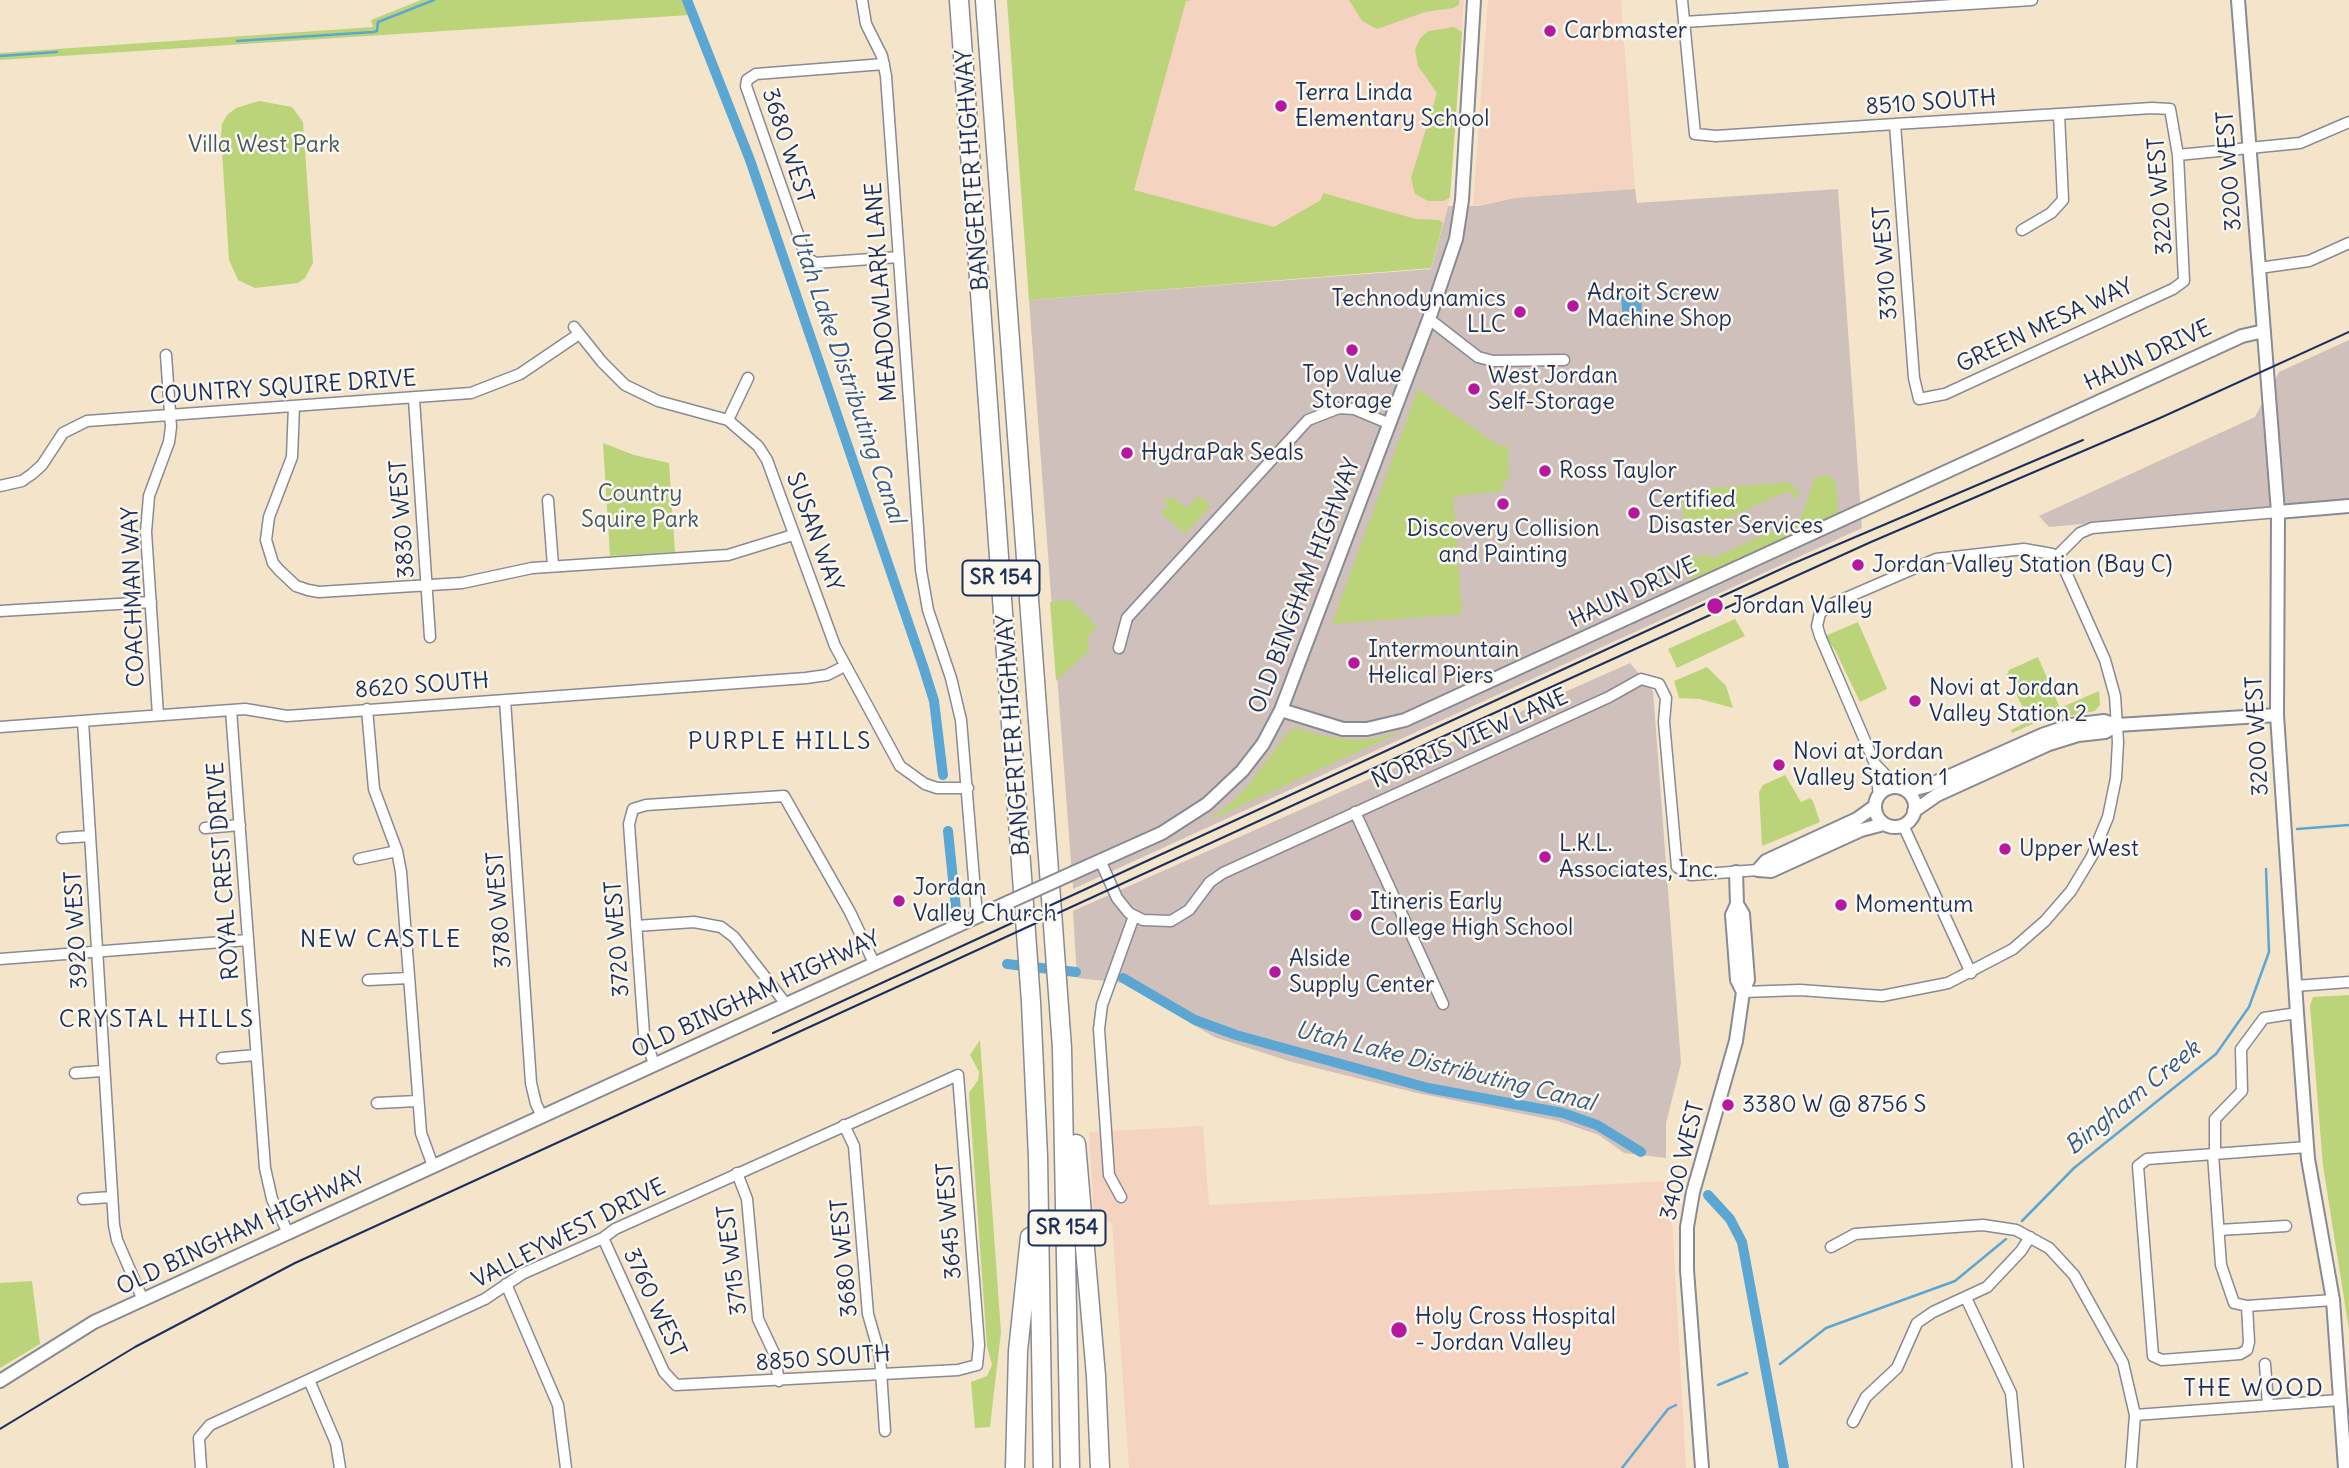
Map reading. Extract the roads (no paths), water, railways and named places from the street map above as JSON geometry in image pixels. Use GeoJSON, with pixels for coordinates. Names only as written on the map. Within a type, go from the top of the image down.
{"type":"FeatureCollection","features":[{"type":"Feature","properties":{"kind":"highway","name":"BANGERTER HIGHWAY"},"geometry":{"type":"LineString","coordinates":[[959,0],[1031,1002],[1038,1157],[1043,1468]]}},
{"type":"Feature","properties":{"kind":"highway","name":"BANGERTER HIGHWAY"},"geometry":{"type":"LineString","coordinates":[[985,0],[1062,1075],[1070,1468]]}},
{"type":"Feature","properties":{"kind":"highway"},"geometry":{"type":"LineString","coordinates":[[1062,1075],[1072,1098],[1096,1376],[1100,1468]]}},
{"type":"Feature","properties":{"kind":"highway"},"geometry":{"type":"LineString","coordinates":[[1014,1468],[1018,1351],[1038,1157]]}},
{"type":"Feature","properties":{"kind":"street","name":"MEADOWLARK LANE"},"geometry":{"type":"LineString","coordinates":[[862,0],[866,24],[884,64],[923,583],[932,624],[956,693],[968,788],[977,916]]}},
{"type":"Feature","properties":{"kind":"street","name":"OLD BINGHAM HIGHWAY"},"geometry":{"type":"LineString","coordinates":[[0,1381],[71,1334],[1162,832],[1207,804],[1242,771],[1264,744],[1281,710],[1452,252],[1462,206],[1474,0]]}},
{"type":"Feature","properties":{"kind":"street"},"geometry":{"type":"LineString","coordinates":[[1682,0],[1684,22],[2032,0]]}},
{"type":"Feature","properties":{"kind":"street","name":"3200 WEST"},"geometry":{"type":"LineString","coordinates":[[2238,0],[2278,512],[2277,715],[2295,986],[2307,1147],[2333,1300],[2345,1468]]}},
{"type":"Feature","properties":{"kind":"street","name":"8510 SOUTH"},"geometry":{"type":"LineString","coordinates":[[1684,22],[1695,134],[1716,136],[2170,109]]}},
{"type":"Feature","properties":{"kind":"street","name":"3680 WEST"},"geometry":{"type":"LineString","coordinates":[[884,64],[756,74],[747,80],[746,86],[801,249],[810,261],[820,263],[899,257]]}},
{"type":"Feature","properties":{"kind":"street","name":"3220 WEST"},"geometry":{"type":"LineString","coordinates":[[2170,109],[2178,155],[2184,281]]}},
{"type":"Feature","properties":{"kind":"street"},"geometry":{"type":"LineString","coordinates":[[2022,230],[2051,213],[2063,200],[2059,114]]}},
{"type":"Feature","properties":{"kind":"street"},"geometry":{"type":"LineString","coordinates":[[2178,155],[2300,144],[2349,122]]}},
{"type":"Feature","properties":{"kind":"street","name":"3310 WEST"},"geometry":{"type":"LineString","coordinates":[[1895,124],[1914,378],[1919,399]]}},
{"type":"Feature","properties":{"kind":"street"},"geometry":{"type":"LineString","coordinates":[[2259,268],[2309,261],[2349,243]]}},
{"type":"Feature","properties":{"kind":"street","name":"GREEN MESA WAY"},"geometry":{"type":"LineString","coordinates":[[1919,399],[1945,394],[2173,289],[2184,281]]}},
{"type":"Feature","properties":{"kind":"street"},"geometry":{"type":"LineString","coordinates":[[1429,319],[1478,357],[1493,361],[1564,360]]}},
{"type":"Feature","properties":{"kind":"street","name":"SUSAN WAY"},"geometry":{"type":"LineString","coordinates":[[577,330],[610,372],[633,390],[658,401],[728,420],[745,431],[763,452],[845,666],[907,773],[937,788],[968,788]]}},
{"type":"Feature","properties":{"kind":"street","name":"COUNTRY SQUIRE DRIVE"},"geometry":{"type":"LineString","coordinates":[[0,486],[22,481],[32,474],[42,465],[55,442],[76,425],[101,419],[453,396],[489,388],[520,374],[577,330]]}},
{"type":"Feature","properties":{"kind":"street","name":"HAUN DRIVE"},"geometry":{"type":"LineString","coordinates":[[1281,710],[1343,729],[1367,729],[1405,720],[2242,336],[2264,331]]}},
{"type":"Feature","properties":{"kind":"street","name":"COACHMAN WAY"},"geometry":{"type":"LineString","coordinates":[[158,715],[147,513],[149,496],[169,442],[166,355]]}},
{"type":"Feature","properties":{"kind":"street"},"geometry":{"type":"LineString","coordinates":[[728,420],[748,378]]}},
{"type":"Feature","properties":{"kind":"street","name":"3830 WEST"},"geometry":{"type":"LineString","coordinates":[[414,399],[430,637]]}},
{"type":"Feature","properties":{"kind":"street"},"geometry":{"type":"LineString","coordinates":[[294,406],[292,457],[267,529],[273,563],[296,586],[319,592],[475,582],[523,569],[553,566],[728,555],[793,535]]}},
{"type":"Feature","properties":{"kind":"street"},"geometry":{"type":"LineString","coordinates":[[1119,649],[1127,618],[1308,420],[1339,408],[1354,409],[1390,424]]}},
{"type":"Feature","properties":{"kind":"street"},"geometry":{"type":"LineString","coordinates":[[548,500],[553,566]]}},
{"type":"Feature","properties":{"kind":"street"},"geometry":{"type":"LineString","coordinates":[[2056,557],[2080,533],[2092,528],[2349,506]]}},
{"type":"Feature","properties":{"kind":"street"},"geometry":{"type":"LineString","coordinates":[[1743,992],[1789,989],[1882,996],[1923,990],[1996,961],[2030,936],[2082,874],[2101,838],[2113,797],[2118,761],[2118,724],[2115,696],[2105,660],[2064,568],[2056,557],[2031,548],[1936,559],[1823,609],[1817,622],[1819,636],[1875,764],[1877,816],[1885,824],[1894,827],[1903,825],[1914,811],[1937,795],[2049,744],[2078,735],[2105,732],[2118,724]]}},
{"type":"Feature","properties":{"kind":"street"},"geometry":{"type":"LineString","coordinates":[[0,611],[151,602]]}},
{"type":"Feature","properties":{"kind":"street","name":"8620 SOUTH"},"geometry":{"type":"LineString","coordinates":[[0,727],[231,710],[288,716],[819,677],[845,666]]}},
{"type":"Feature","properties":{"kind":"street","name":"NORRIS VIEW LANE"},"geometry":{"type":"LineString","coordinates":[[1134,916],[1159,922],[1177,918],[1189,910],[1219,876],[1609,697],[1632,681],[1649,680],[1662,687],[1667,698],[1664,722],[1670,816],[1673,855],[1679,871],[1691,876],[1736,872]]}},
{"type":"Feature","properties":{"kind":"street","name":"3780 WEST"},"geometry":{"type":"LineString","coordinates":[[505,700],[531,1083],[542,1116]]}},
{"type":"Feature","properties":{"kind":"street"},"geometry":{"type":"LineString","coordinates":[[367,709],[374,789],[397,851],[417,1101],[423,1145],[433,1166]]}},
{"type":"Feature","properties":{"kind":"street","name":"ROYAL CREST DRIVE"},"geometry":{"type":"LineString","coordinates":[[231,710],[267,1184],[288,1233]]}},
{"type":"Feature","properties":{"kind":"street"},"geometry":{"type":"LineString","coordinates":[[1758,870],[1766,861],[1857,819],[1877,800],[1902,789],[1927,786],[2060,728],[2104,720],[2118,724],[2277,715]]}},
{"type":"Feature","properties":{"kind":"street","name":"3920 WEST"},"geometry":{"type":"LineString","coordinates":[[83,721],[99,951],[102,1071],[111,1197],[117,1240],[143,1300]]}},
{"type":"Feature","properties":{"kind":"street"},"geometry":{"type":"LineString","coordinates":[[1875,764],[1914,803],[1914,811]]}},
{"type":"Feature","properties":{"kind":"street","name":"3720 WEST"},"geometry":{"type":"LineString","coordinates":[[654,1065],[644,1034],[629,824],[633,809],[646,805],[784,796],[850,912],[874,963]]}},
{"type":"Feature","properties":{"kind":"street"},"geometry":{"type":"LineString","coordinates":[[1355,812],[1443,1004]]}},
{"type":"Feature","properties":{"kind":"street"},"geometry":{"type":"LineString","coordinates":[[1736,872],[1771,871],[1861,830],[1885,824]]}},
{"type":"Feature","properties":{"kind":"street"},"geometry":{"type":"LineString","coordinates":[[205,828],[240,825]]}},
{"type":"Feature","properties":{"kind":"street"},"geometry":{"type":"LineString","coordinates":[[1903,825],[1971,973]]}},
{"type":"Feature","properties":{"kind":"street"},"geometry":{"type":"LineString","coordinates":[[62,838],[90,836]]}},
{"type":"Feature","properties":{"kind":"street"},"geometry":{"type":"LineString","coordinates":[[359,859],[397,851]]}},
{"type":"Feature","properties":{"kind":"street"},"geometry":{"type":"LineString","coordinates":[[1100,860],[1120,902],[1134,916],[1105,998],[1099,1029],[1109,1175],[1121,1197]]}},
{"type":"Feature","properties":{"kind":"street","name":"3400 WEST"},"geometry":{"type":"LineString","coordinates":[[1702,1468],[1687,1270],[1687,1227],[1693,1192],[1736,1041],[1743,992],[1737,980],[1732,915],[1737,904],[1736,872]]}},
{"type":"Feature","properties":{"kind":"street"},"geometry":{"type":"LineString","coordinates":[[636,926],[694,922],[721,927],[734,937],[786,1004]]}},
{"type":"Feature","properties":{"kind":"street"},"geometry":{"type":"LineString","coordinates":[[0,959],[248,940]]}},
{"type":"Feature","properties":{"kind":"street"},"geometry":{"type":"LineString","coordinates":[[368,980],[409,978]]}},
{"type":"Feature","properties":{"kind":"street"},"geometry":{"type":"LineString","coordinates":[[2295,986],[2349,982]]}},
{"type":"Feature","properties":{"kind":"street"},"geometry":{"type":"LineString","coordinates":[[2297,1013],[2264,1018],[2241,1049],[2242,1091],[2216,1119],[2214,1154],[2222,1270],[2230,1297],[2237,1305],[2333,1300]]}},
{"type":"Feature","properties":{"kind":"street"},"geometry":{"type":"LineString","coordinates":[[222,1058],[256,1055]]}},
{"type":"Feature","properties":{"kind":"street"},"geometry":{"type":"LineString","coordinates":[[75,1073],[102,1071]]}},
{"type":"Feature","properties":{"kind":"street","name":"VALLEYWEST DRIVE"},"geometry":{"type":"LineString","coordinates":[[201,1468],[201,1434],[210,1425],[485,1299],[506,1284],[603,1238],[615,1229],[958,1076]]}},
{"type":"Feature","properties":{"kind":"street","name":"3645 WEST"},"geometry":{"type":"LineString","coordinates":[[958,1076],[979,1345],[977,1364]]}},
{"type":"Feature","properties":{"kind":"street"},"geometry":{"type":"LineString","coordinates":[[377,1103],[417,1101]]}},
{"type":"Feature","properties":{"kind":"street","name":"3680 WEST"},"geometry":{"type":"LineString","coordinates":[[844,1125],[855,1146],[868,1314],[878,1346],[885,1431]]}},
{"type":"Feature","properties":{"kind":"street"},"geometry":{"type":"LineString","coordinates":[[2247,1306],[2247,1350],[2236,1355],[2165,1360],[2153,1356],[2137,1171],[2139,1163],[2147,1159],[2307,1147]]}},
{"type":"Feature","properties":{"kind":"street","name":"3715 WEST"},"geometry":{"type":"LineString","coordinates":[[737,1173],[747,1199],[758,1319],[774,1353],[779,1381]]}},
{"type":"Feature","properties":{"kind":"street"},"geometry":{"type":"LineString","coordinates":[[83,1199],[111,1197]]}},
{"type":"Feature","properties":{"kind":"street"},"geometry":{"type":"LineString","coordinates":[[1831,1248],[1855,1234],[1983,1225],[2009,1228],[2030,1237],[2056,1254],[2074,1275],[2119,1355],[2130,1386],[2135,1415],[2132,1468]]}},
{"type":"Feature","properties":{"kind":"street"},"geometry":{"type":"LineString","coordinates":[[2219,1230],[2286,1226]]}},
{"type":"Feature","properties":{"kind":"street"},"geometry":{"type":"LineString","coordinates":[[1853,1422],[1866,1397],[1897,1367],[1917,1323],[1933,1311],[1966,1298],[1995,1280],[2030,1237]]}},
{"type":"Feature","properties":{"kind":"street","name":"3760 WEST"},"geometry":{"type":"LineString","coordinates":[[603,1238],[664,1372],[672,1382]]}},
{"type":"Feature","properties":{"kind":"street"},"geometry":{"type":"LineString","coordinates":[[506,1284],[558,1405],[566,1468]]}},
{"type":"Feature","properties":{"kind":"street"},"geometry":{"type":"LineString","coordinates":[[1966,1298],[2011,1393],[2018,1468]]}},
{"type":"Feature","properties":{"kind":"street","name":"8850 SOUTH"},"geometry":{"type":"LineString","coordinates":[[672,1382],[689,1387],[958,1370],[977,1364]]}},
{"type":"Feature","properties":{"kind":"street"},"geometry":{"type":"LineString","coordinates":[[2265,1364],[2268,1405]]}},
{"type":"Feature","properties":{"kind":"street"},"geometry":{"type":"LineString","coordinates":[[309,1380],[336,1443],[340,1468]]}},
{"type":"Feature","properties":{"kind":"street"},"geometry":{"type":"LineString","coordinates":[[2135,1415],[2340,1400]]}},
{"type":"Feature","properties":{"kind":"water"},"geometry":{"type":"Polygon","coordinates":[[[1625,293],[1641,296],[1642,316],[1639,320],[1623,320],[1621,298],[1625,293]]]}},
{"type":"Feature","properties":{"kind":"waterway"},"geometry":{"type":"LineString","coordinates":[[237,41],[373,32],[377,31],[378,22],[434,0]]}},
{"type":"Feature","properties":{"kind":"waterway","name":"Utah Lake Distributing Canal"},"geometry":{"type":"LineString","coordinates":[[687,0],[750,160],[923,666],[934,701],[943,775]]}},
{"type":"Feature","properties":{"kind":"waterway"},"geometry":{"type":"LineString","coordinates":[[0,56],[57,52]]}},
{"type":"Feature","properties":{"kind":"waterway","name":"Bingham Creek"},"geometry":{"type":"LineString","coordinates":[[2297,829],[2349,825]]}},
{"type":"Feature","properties":{"kind":"waterway","name":"Utah Lake Distributing Canal"},"geometry":{"type":"LineString","coordinates":[[948,831],[956,909]]}},
{"type":"Feature","properties":{"kind":"waterway","name":"Bingham Creek"},"geometry":{"type":"LineString","coordinates":[[2022,1221],[2074,1168],[2216,1054],[2249,1007],[2269,952],[2266,869]]}},
{"type":"Feature","properties":{"kind":"waterway","name":"Utah Lake Distributing Canal"},"geometry":{"type":"LineString","coordinates":[[1007,964],[1076,972]]}},
{"type":"Feature","properties":{"kind":"waterway","name":"Utah Lake Distributing Canal"},"geometry":{"type":"LineString","coordinates":[[1123,978],[1195,1020],[1236,1035],[1428,1088],[1563,1113],[1597,1125],[1641,1152]]}},
{"type":"Feature","properties":{"kind":"waterway","name":"Utah Lake Distributing Canal"},"geometry":{"type":"LineString","coordinates":[[1708,1195],[1730,1219],[1742,1242],[1784,1468]]}},
{"type":"Feature","properties":{"kind":"waterway","name":"Bingham Creek"},"geometry":{"type":"LineString","coordinates":[[1780,1364],[1826,1328],[1955,1281],[2006,1239]]}},
{"type":"Feature","properties":{"kind":"waterway","name":"Bingham Creek"},"geometry":{"type":"LineString","coordinates":[[1718,1385],[1747,1373]]}},
{"type":"Feature","properties":{"kind":"waterway","name":"Bingham Creek"},"geometry":{"type":"LineString","coordinates":[[1622,1468],[1668,1409],[1676,1405]]}},
{"type":"Feature","properties":{"kind":"tram line"},"geometry":{"type":"LineString","coordinates":[[0,1429],[135,1347],[295,1263],[1871,542],[2160,418],[2349,332]]}},
{"type":"Feature","properties":{"kind":"tram line"},"geometry":{"type":"LineString","coordinates":[[773,1033],[1792,564],[2083,440]]}},
{"type":"Feature","properties":{"kind":"place","name":"Carbmaster"},"geometry":{"type":"Point","coordinates":[1550,31]}},
{"type":"Feature","properties":{"kind":"place","name":"Terra Linda Elementary School"},"geometry":{"type":"Point","coordinates":[1281,106]}},
{"type":"Feature","properties":{"kind":"place","name":"Adroit Screw Machine Shop"},"geometry":{"type":"Point","coordinates":[1573,306]}},
{"type":"Feature","properties":{"kind":"place","name":"Technodynamics LLC"},"geometry":{"type":"Point","coordinates":[1520,312]}},
{"type":"Feature","properties":{"kind":"place","name":"Top Value Storage"},"geometry":{"type":"Point","coordinates":[1352,350]}},
{"type":"Feature","properties":{"kind":"place","name":"West Jordan Self-Storage"},"geometry":{"type":"Point","coordinates":[1474,389]}},
{"type":"Feature","properties":{"kind":"place","name":"HydraPak Seals"},"geometry":{"type":"Point","coordinates":[1127,453]}},
{"type":"Feature","properties":{"kind":"place","name":"Ross Taylor"},"geometry":{"type":"Point","coordinates":[1545,471]}},
{"type":"Feature","properties":{"kind":"place","name":"Discovery Collision and Painting"},"geometry":{"type":"Point","coordinates":[1503,504]}},
{"type":"Feature","properties":{"kind":"place","name":"Certified Disaster Services"},"geometry":{"type":"Point","coordinates":[1634,513]}},
{"type":"Feature","properties":{"kind":"place","name":"Jordan Valley Station (Bay C)"},"geometry":{"type":"Point","coordinates":[1858,565]}},
{"type":"Feature","properties":{"kind":"place","name":"Jordan Valley"},"geometry":{"type":"Point","coordinates":[1715,606]}},
{"type":"Feature","properties":{"kind":"place","name":"Intermountain Helical Piers"},"geometry":{"type":"Point","coordinates":[1354,663]}},
{"type":"Feature","properties":{"kind":"place","name":"Novi at Jordan Valley Station 2"},"geometry":{"type":"Point","coordinates":[1915,701]}},
{"type":"Feature","properties":{"kind":"place","name":"Novi at Jordan Valley Station 1"},"geometry":{"type":"Point","coordinates":[1779,765]}},
{"type":"Feature","properties":{"kind":"place","name":"Upper West"},"geometry":{"type":"Point","coordinates":[2005,849]}},
{"type":"Feature","properties":{"kind":"place","name":"L.K.L. Associates, Inc."},"geometry":{"type":"Point","coordinates":[1545,857]}},
{"type":"Feature","properties":{"kind":"place","name":"Jordan Valley Church"},"geometry":{"type":"Point","coordinates":[899,901]}},
{"type":"Feature","properties":{"kind":"place","name":"Momentum"},"geometry":{"type":"Point","coordinates":[1841,905]}},
{"type":"Feature","properties":{"kind":"place","name":"Itineris Early College High School"},"geometry":{"type":"Point","coordinates":[1356,915]}},
{"type":"Feature","properties":{"kind":"place","name":"Alside Supply Center"},"geometry":{"type":"Point","coordinates":[1275,972]}},
{"type":"Feature","properties":{"kind":"place","name":"3380 W @ 8756 S"},"geometry":{"type":"Point","coordinates":[1728,1105]}},
{"type":"Feature","properties":{"kind":"place","name":"Holy Cross Hospital - Jordan Valley"},"geometry":{"type":"Point","coordinates":[1399,1330]}},
{"type":"Feature","properties":{"kind":"district","name":"PURPLE HILLS"},"geometry":{"type":"Point","coordinates":[780,742]}},
{"type":"Feature","properties":{"kind":"district","name":"NEW CASTLE"},"geometry":{"type":"Point","coordinates":[381,940]}},
{"type":"Feature","properties":{"kind":"district","name":"CRYSTAL HILLS"},"geometry":{"type":"Point","coordinates":[157,1020]}},
{"type":"Feature","properties":{"kind":"district","name":"THE WOOD"},"geometry":{"type":"Point","coordinates":[2254,1389]}},
{"type":"Feature","properties":{"kind":"park label","name":"Villa West Park"},"geometry":{"type":"Point","coordinates":[264,145]}},
{"type":"Feature","properties":{"kind":"park label","name":"Country Squire Park"},"geometry":{"type":"Point","coordinates":[640,507]}}]}
